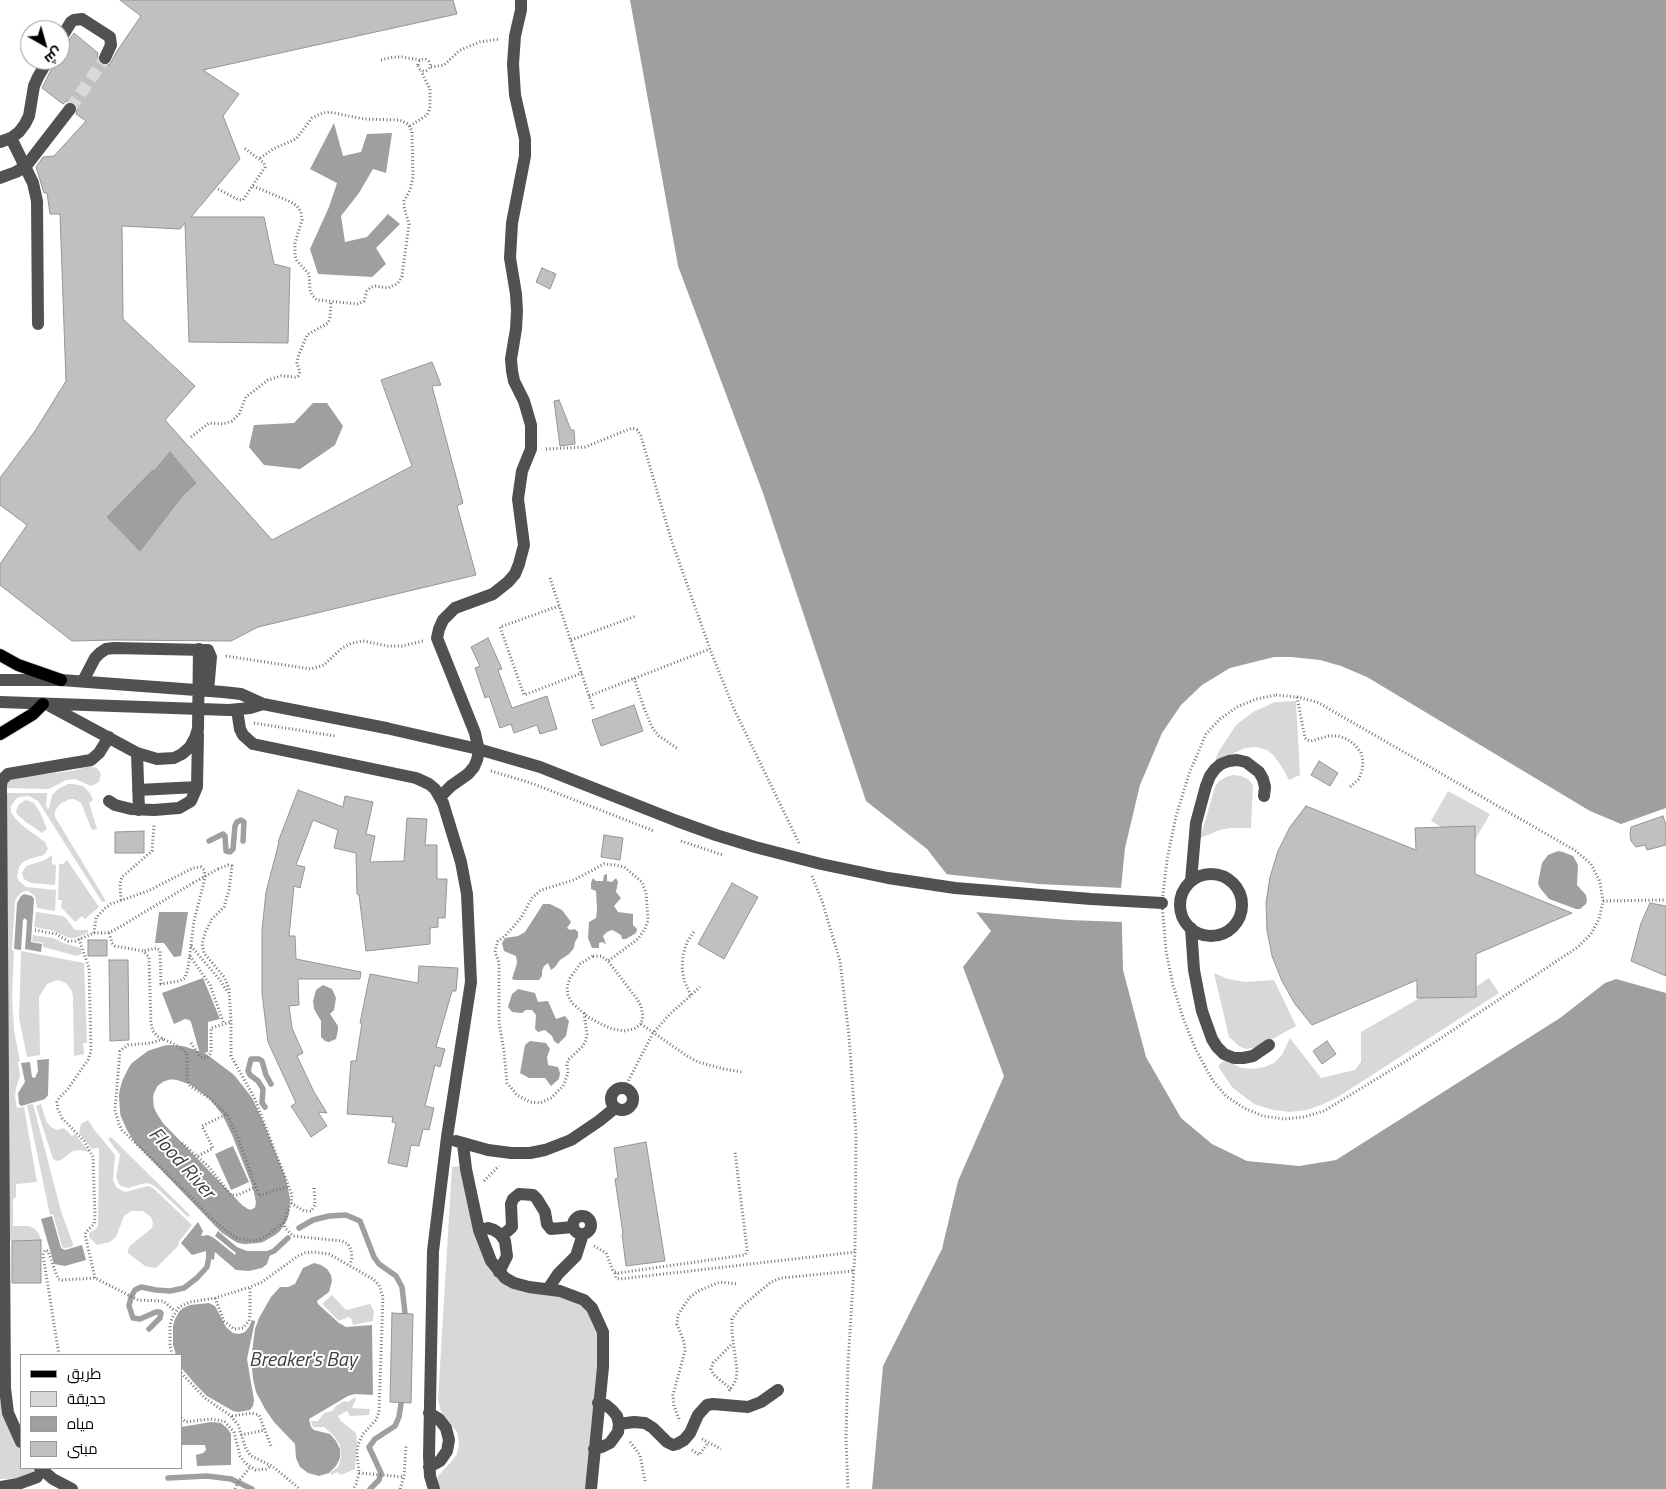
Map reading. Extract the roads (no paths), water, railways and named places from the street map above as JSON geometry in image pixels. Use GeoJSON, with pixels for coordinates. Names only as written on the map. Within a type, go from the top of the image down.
{"type":"FeatureCollection","features":[{"type":"Feature","properties":{"kind":"main road"},"geometry":{"type":"LineString","coordinates":[[0,655],[18,665],[61,680]]}},
{"type":"Feature","properties":{"kind":"main road"},"geometry":{"type":"LineString","coordinates":[[0,734],[46,704]]}},
{"type":"Feature","properties":{"kind":"lane"},"geometry":{"type":"LineString","coordinates":[[440,797],[474,767],[479,751],[475,733],[437,638],[439,629],[448,613],[462,604],[493,594],[508,582],[515,574],[524,545],[518,499],[522,470],[531,449],[531,425],[524,401],[514,381],[511,358],[517,311],[510,258],[510,238],[525,156],[523,127],[513,78],[513,50],[519,22],[521,0]]}},
{"type":"Feature","properties":{"kind":"lane"},"geometry":{"type":"LineString","coordinates":[[70,24],[74,20],[82,19],[110,36],[111,45],[105,58]]}},
{"type":"Feature","properties":{"kind":"lane"},"geometry":{"type":"LineString","coordinates":[[38,324],[37,201],[33,182],[26,166],[6,140],[25,124],[29,116],[34,86],[42,70]]}},
{"type":"Feature","properties":{"kind":"lane"},"geometry":{"type":"LineString","coordinates":[[0,178],[26,166],[70,109]]}},
{"type":"Feature","properties":{"kind":"lane"},"geometry":{"type":"LineString","coordinates":[[83,681],[95,658],[106,649],[205,651],[203,690],[197,708],[197,787],[191,802],[179,808],[139,810],[122,808],[109,801]]}},
{"type":"Feature","properties":{"kind":"lane"},"geometry":{"type":"LineString","coordinates":[[0,680],[83,681],[241,694],[263,704],[386,728],[478,749],[540,767],[669,818],[755,847],[821,864],[888,878],[956,888],[1081,899],[1162,903],[1180,906]]}},
{"type":"Feature","properties":{"kind":"lane"},"geometry":{"type":"LineString","coordinates":[[0,702],[197,708],[237,715],[263,704]]}},
{"type":"Feature","properties":{"kind":"lane"},"geometry":{"type":"LineString","coordinates":[[46,704],[138,753],[157,759],[174,758],[182,754],[190,747],[198,729]]}},
{"type":"Feature","properties":{"kind":"lane"},"geometry":{"type":"LineString","coordinates":[[237,715],[243,735],[254,744],[416,778],[429,784],[440,797],[465,879],[471,982],[447,1137],[433,1251],[429,1466],[434,1489]]}},
{"type":"Feature","properties":{"kind":"lane"},"geometry":{"type":"LineString","coordinates":[[20,1440],[10,1422],[5,1388],[1,785],[2,780],[8,774],[90,760],[99,753],[109,737]]}},
{"type":"Feature","properties":{"kind":"lane"},"geometry":{"type":"LineString","coordinates":[[138,753],[139,810]]}},
{"type":"Feature","properties":{"kind":"lane"},"geometry":{"type":"LineString","coordinates":[[1191,881],[1196,823],[1206,786],[1215,769],[1229,761],[1238,760],[1246,762],[1259,772],[1263,779],[1264,796]]}},
{"type":"Feature","properties":{"kind":"lane"},"geometry":{"type":"LineString","coordinates":[[138,790],[197,787]]}},
{"type":"Feature","properties":{"kind":"lane"},"geometry":{"type":"LineString","coordinates":[[1205,874],[1220,874],[1237,887],[1241,894],[1242,909],[1237,922],[1226,932],[1211,936],[1197,933],[1183,918],[1180,906],[1183,892],[1191,881],[1205,874]]}},
{"type":"Feature","properties":{"kind":"lane"},"geometry":{"type":"LineString","coordinates":[[1191,928],[1194,970],[1202,1011],[1212,1039],[1217,1047],[1224,1054],[1234,1058],[1244,1058],[1253,1056],[1269,1045]]}},
{"type":"Feature","properties":{"kind":"lane"},"geometry":{"type":"LineString","coordinates":[[447,1137],[463,1144],[488,1150],[511,1153],[530,1153],[545,1150],[559,1146],[577,1136],[599,1122],[615,1108],[626,1110],[634,1101],[630,1090],[625,1087]]}},
{"type":"Feature","properties":{"kind":"lane"},"geometry":{"type":"LineString","coordinates":[[463,1144],[466,1169],[479,1230],[487,1252],[499,1272],[505,1278],[521,1285],[560,1290],[584,1300],[592,1308],[599,1320],[603,1332],[604,1346],[591,1489]]}},
{"type":"Feature","properties":{"kind":"lane"},"geometry":{"type":"LineString","coordinates":[[502,1236],[512,1227],[511,1204],[513,1199],[519,1194],[533,1195],[537,1198],[545,1212],[547,1224],[551,1229],[581,1231],[576,1256],[558,1274],[548,1289]]}},
{"type":"Feature","properties":{"kind":"lane"},"geometry":{"type":"LineString","coordinates":[[479,1230],[488,1228],[494,1230],[505,1241],[508,1256],[499,1272]]}},
{"type":"Feature","properties":{"kind":"lane"},"geometry":{"type":"LineString","coordinates":[[617,1429],[634,1422],[645,1423],[653,1428],[662,1439],[673,1445],[681,1442],[690,1433],[703,1408],[707,1405],[719,1404],[748,1407],[761,1402],[778,1390]]}},
{"type":"Feature","properties":{"kind":"lane"},"geometry":{"type":"LineString","coordinates":[[594,1448],[606,1446],[614,1439],[617,1429],[617,1416],[606,1405],[598,1403]]}},
{"type":"Feature","properties":{"kind":"lane"},"geometry":{"type":"LineString","coordinates":[[429,1413],[440,1419],[446,1428],[449,1440],[446,1451],[440,1461],[429,1466]]}},
{"type":"Feature","properties":{"kind":"lane"},"geometry":{"type":"LineString","coordinates":[[0,1487],[18,1484],[39,1472],[72,1489]]}},
{"type":"Feature","properties":{"kind":"water"},"geometry":{"type":"Polygon","coordinates":[[[630,0],[1666,0],[1666,808],[1621,824],[1590,811],[1367,677],[1341,666],[1320,660],[1274,657],[1230,668],[1202,685],[1181,705],[1162,733],[1140,785],[1125,848],[1121,888],[1123,970],[1146,1057],[1181,1118],[1212,1144],[1247,1161],[1299,1166],[1336,1160],[1560,1018],[1605,983],[1616,979],[1666,993],[1666,1489],[872,1489],[883,1366],[942,1249],[958,1181],[1004,1076],[963,967],[991,931],[927,849],[866,801],[763,493],[678,266],[630,0]]]}},
{"type":"Feature","properties":{"kind":"water"},"geometry":{"type":"Polygon","coordinates":[[[334,123],[343,156],[361,152],[367,134],[392,133],[386,173],[373,169],[359,193],[341,216],[345,242],[367,237],[388,214],[400,224],[376,248],[386,264],[372,277],[318,274],[310,249],[329,207],[337,183],[310,169],[334,123]]]}},
{"type":"Feature","properties":{"kind":"water"},"geometry":{"type":"Polygon","coordinates":[[[313,403],[327,403],[343,426],[335,445],[300,469],[264,465],[249,447],[254,425],[294,423],[313,403]]]}},
{"type":"Feature","properties":{"kind":"water"},"geometry":{"type":"Polygon","coordinates":[[[170,452],[196,483],[140,551],[107,517],[146,462],[154,471],[170,452]]]}},
{"type":"Feature","properties":{"kind":"water"},"geometry":{"type":"Polygon","coordinates":[[[1558,851],[1573,856],[1578,865],[1577,885],[1586,895],[1587,900],[1586,904],[1580,909],[1549,899],[1538,883],[1542,863],[1548,855],[1558,851]]]}},
{"type":"Feature","properties":{"kind":"water"},"geometry":{"type":"Polygon","coordinates":[[[607,874],[607,881],[612,882],[616,878],[618,882],[616,892],[621,898],[614,906],[618,912],[633,914],[633,925],[637,929],[636,933],[626,939],[622,939],[621,935],[612,930],[607,932],[603,936],[606,944],[602,942],[599,943],[599,948],[592,948],[588,938],[589,922],[596,918],[597,910],[596,891],[591,889],[591,883],[593,878],[596,881],[603,881],[604,875],[607,874]]]}},
{"type":"Feature","properties":{"kind":"water"},"geometry":{"type":"Polygon","coordinates":[[[24,894],[32,896],[34,899],[31,942],[42,944],[41,952],[25,949],[27,921],[25,918],[23,920],[21,950],[14,949],[17,903],[24,894]]]}},
{"type":"Feature","properties":{"kind":"water"},"geometry":{"type":"Polygon","coordinates":[[[543,904],[550,904],[562,910],[571,922],[567,928],[570,930],[575,929],[578,932],[574,948],[551,970],[548,963],[544,966],[539,980],[512,979],[517,963],[516,956],[504,951],[502,943],[505,938],[518,936],[525,932],[543,904]]]}},
{"type":"Feature","properties":{"kind":"water"},"geometry":{"type":"Polygon","coordinates":[[[159,912],[188,912],[181,956],[174,957],[164,943],[155,943],[159,912]]]}},
{"type":"Feature","properties":{"kind":"water"},"geometry":{"type":"Polygon","coordinates":[[[203,978],[220,1019],[208,1022],[208,1052],[200,1054],[191,1022],[185,1019],[174,1024],[162,993],[203,978]]]}},
{"type":"Feature","properties":{"kind":"water"},"geometry":{"type":"Polygon","coordinates":[[[323,985],[332,989],[336,998],[334,1010],[330,1014],[338,1026],[338,1030],[336,1039],[329,1042],[321,1037],[321,1021],[314,1009],[313,1001],[316,990],[323,985]]]}},
{"type":"Feature","properties":{"kind":"water"},"geometry":{"type":"Polygon","coordinates":[[[518,989],[535,993],[538,1002],[548,1001],[556,1019],[565,1016],[569,1021],[566,1036],[558,1044],[545,1030],[538,1032],[535,1029],[536,1015],[532,1010],[526,1010],[522,1013],[512,1012],[508,1007],[512,994],[518,989]]]}},
{"type":"Feature","properties":{"kind":"water"},"geometry":{"type":"Polygon","coordinates":[[[530,1041],[546,1043],[550,1049],[547,1057],[548,1065],[558,1067],[560,1073],[559,1079],[551,1086],[545,1078],[529,1078],[520,1073],[525,1045],[530,1041]]]}},
{"type":"Feature","properties":{"kind":"water"},"geometry":{"type":"Polygon","coordinates":[[[49,1059],[48,1095],[45,1099],[21,1106],[18,1093],[25,1082],[21,1063],[30,1062],[32,1077],[35,1078],[38,1071],[37,1060],[49,1059]]]}},
{"type":"Feature","properties":{"kind":"water"},"geometry":{"type":"Polygon","coordinates":[[[233,1146],[249,1182],[231,1190],[215,1154],[233,1146]]]}},
{"type":"Feature","properties":{"kind":"water"},"geometry":{"type":"Polygon","coordinates":[[[52,1216],[61,1248],[65,1250],[82,1245],[86,1260],[65,1266],[54,1264],[41,1219],[52,1216]]]}},
{"type":"Feature","properties":{"kind":"water"},"geometry":{"type":"Polygon","coordinates":[[[198,1222],[203,1231],[201,1236],[208,1235],[214,1238],[235,1255],[236,1253],[215,1236],[218,1231],[237,1247],[247,1251],[269,1251],[270,1255],[267,1264],[262,1268],[249,1271],[236,1270],[215,1252],[214,1260],[206,1257],[206,1251],[192,1255],[181,1243],[198,1222]]]}},
{"type":"Feature","properties":{"kind":"water","name":"Breaker's Bay"},"geometry":{"type":"Polygon","coordinates":[[[314,1263],[327,1269],[332,1281],[329,1292],[317,1301],[318,1304],[346,1327],[372,1325],[373,1395],[355,1394],[348,1396],[309,1419],[314,1430],[330,1434],[340,1449],[340,1458],[336,1466],[329,1473],[319,1476],[308,1473],[300,1467],[296,1458],[295,1444],[274,1422],[265,1409],[256,1392],[251,1359],[255,1329],[271,1297],[280,1287],[288,1287],[295,1284],[303,1268],[314,1263]]]}},
{"type":"Feature","properties":{"kind":"water"},"geometry":{"type":"Polygon","coordinates":[[[209,1303],[215,1306],[226,1327],[233,1333],[245,1332],[252,1320],[255,1321],[247,1359],[254,1400],[250,1410],[233,1411],[207,1396],[182,1368],[182,1354],[176,1354],[173,1345],[173,1326],[179,1312],[190,1305],[209,1303]]]}},
{"type":"Feature","properties":{"kind":"water"},"geometry":{"type":"Polygon","coordinates":[[[211,1422],[221,1423],[231,1434],[231,1465],[197,1466],[196,1455],[206,1450],[205,1445],[182,1445],[182,1427],[211,1422]]]}},
{"type":"Feature","properties":{"kind":"waterway"},"geometry":{"type":"LineString","coordinates":[[209,841],[223,834],[225,836],[226,851],[230,852],[233,849],[235,826],[241,820],[244,822],[243,841]]}},
{"type":"Feature","properties":{"kind":"waterway"},"geometry":{"type":"LineString","coordinates":[[265,1107],[262,1103],[263,1089],[248,1071],[251,1059],[262,1061],[271,1084]]}},
{"type":"Feature","properties":{"kind":"waterway","name":"Flood River"},"geometry":{"type":"LineString","coordinates":[[169,1062],[180,1063],[198,1069],[222,1087],[237,1106],[269,1182],[273,1200],[272,1212],[267,1220],[257,1226],[244,1227],[232,1219],[149,1133],[142,1122],[137,1111],[136,1096],[138,1087],[144,1075],[156,1066],[169,1062]]}},
{"type":"Feature","properties":{"kind":"waterway"},"geometry":{"type":"LineString","coordinates":[[299,1228],[313,1220],[329,1216],[346,1215],[360,1221],[374,1257],[379,1264],[396,1276],[402,1287],[405,1313]]}},
{"type":"Feature","properties":{"kind":"waterway"},"geometry":{"type":"LineString","coordinates":[[262,1256],[274,1251],[288,1238]]}},
{"type":"Feature","properties":{"kind":"waterway"},"geometry":{"type":"LineString","coordinates":[[149,1329],[160,1318],[161,1313],[156,1312],[140,1319],[133,1318],[129,1306],[135,1290],[141,1287],[170,1291],[184,1288],[207,1267],[210,1252]]}},
{"type":"Feature","properties":{"kind":"waterway"},"geometry":{"type":"LineString","coordinates":[[370,1489],[379,1480],[381,1473],[369,1447],[375,1439],[395,1426],[401,1404]]}},
{"type":"Feature","properties":{"kind":"waterway"},"geometry":{"type":"LineString","coordinates":[[168,1478],[207,1476],[231,1479],[252,1489]]}},
{"type":"Feature","properties":{"kind":"tunnel"},"geometry":{"type":"LineString","coordinates":[[70,109],[105,58]]}}]}
